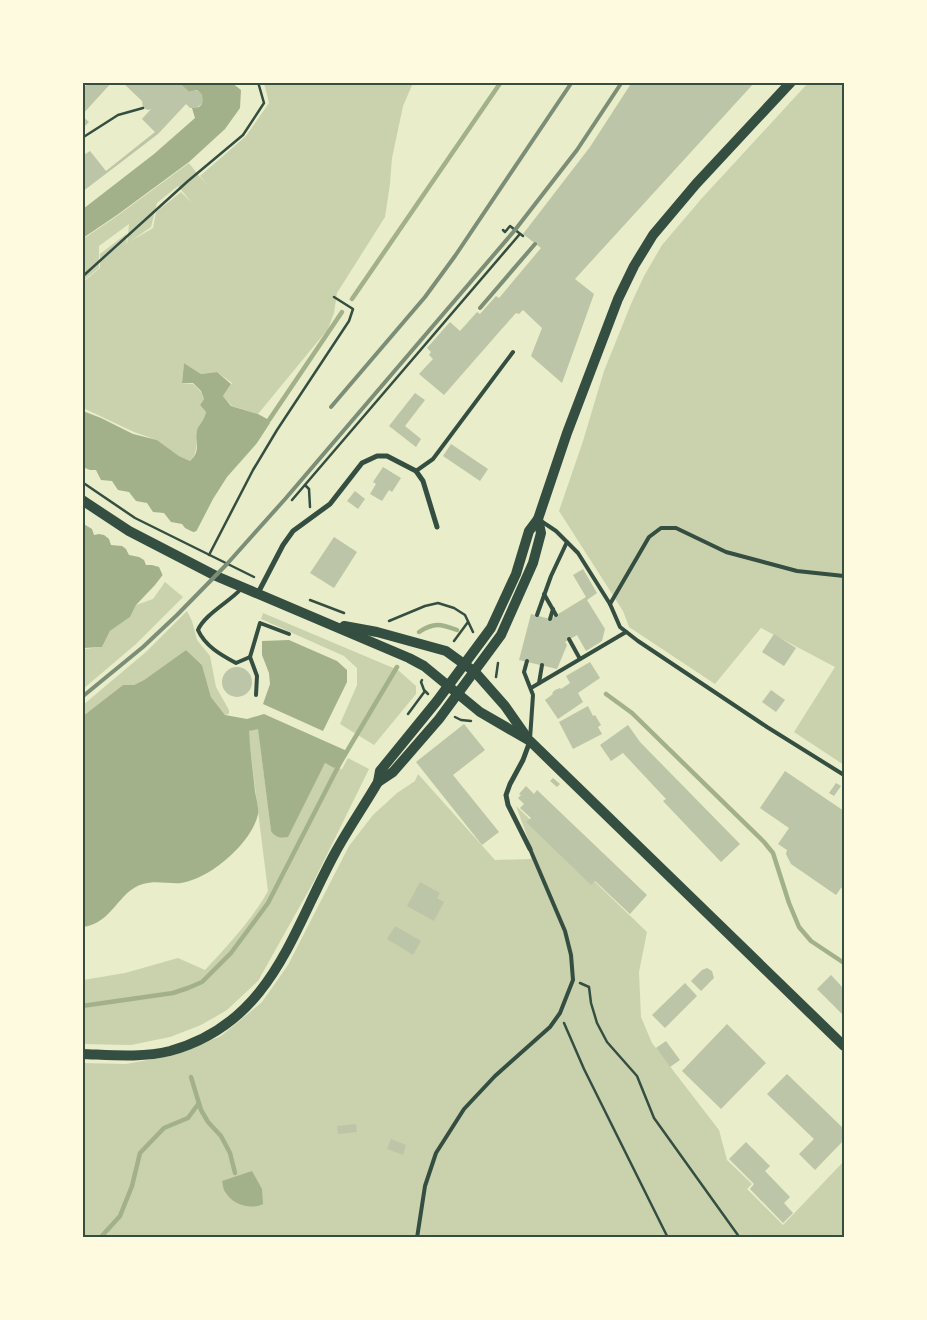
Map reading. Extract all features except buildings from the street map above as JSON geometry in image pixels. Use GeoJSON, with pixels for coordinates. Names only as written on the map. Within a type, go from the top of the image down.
{"type":"FeatureCollection","features":[{"type":"Feature","properties":{"kind":"main road"},"geometry":{"type":"LineString","coordinates":[[82,1054],[132,1055],[169,1051],[211,1034],[233,1019],[266,984],[292,941],[335,853],[378,782],[380,770],[448,686],[491,628],[516,574],[530,531],[538,519],[567,433],[618,299],[634,266],[653,235],[696,184],[791,82]]}},
{"type":"Feature","properties":{"kind":"main road"},"geometry":{"type":"LineString","coordinates":[[82,500],[129,531],[201,568],[258,594],[333,624],[424,666],[480,712],[530,741]]}},
{"type":"Feature","properties":{"kind":"main road"},"geometry":{"type":"LineString","coordinates":[[378,782],[393,772],[458,695],[501,635],[532,563],[541,533],[538,519]]}},
{"type":"Feature","properties":{"kind":"main road"},"geometry":{"type":"LineString","coordinates":[[333,624],[377,632],[446,651],[475,672],[530,741],[844,1046]]}},
{"type":"Feature","properties":{"kind":"street"},"geometry":{"type":"LineString","coordinates":[[258,594],[283,545],[293,531],[330,504],[362,463],[377,456],[387,456],[416,471],[423,480],[437,528]]}},
{"type":"Feature","properties":{"kind":"street"},"geometry":{"type":"LineString","coordinates":[[530,741],[506,795],[508,804],[530,849]]}},
{"type":"Feature","properties":{"kind":"lane"},"geometry":{"type":"LineString","coordinates":[[416,471],[433,459],[512,352]]}},
{"type":"Feature","properties":{"kind":"lane"},"geometry":{"type":"LineString","coordinates":[[538,519],[556,531],[578,553],[610,604],[620,627],[768,727],[844,774]]}},
{"type":"Feature","properties":{"kind":"lane"},"geometry":{"type":"LineString","coordinates":[[610,604],[649,537],[661,528],[676,528],[726,552],[797,571],[844,576]]}},
{"type":"Feature","properties":{"kind":"lane"},"geometry":{"type":"LineString","coordinates":[[537,616],[544,594],[567,542]]}},
{"type":"Feature","properties":{"kind":"lane"},"geometry":{"type":"LineString","coordinates":[[243,587],[201,623],[198,630],[202,638],[221,656],[236,663],[250,658]]}},
{"type":"Feature","properties":{"kind":"lane"},"geometry":{"type":"LineString","coordinates":[[544,594],[556,615]]}},
{"type":"Feature","properties":{"kind":"lane"},"geometry":{"type":"LineString","coordinates":[[550,619],[553,609]]}},
{"type":"Feature","properties":{"kind":"lane"},"geometry":{"type":"LineString","coordinates":[[256,695],[257,676],[250,658],[260,623],[289,634]]}},
{"type":"Feature","properties":{"kind":"lane"},"geometry":{"type":"LineString","coordinates":[[530,688],[626,632]]}},
{"type":"Feature","properties":{"kind":"lane"},"geometry":{"type":"LineString","coordinates":[[569,639],[580,659]]}},
{"type":"Feature","properties":{"kind":"lane"},"geometry":{"type":"LineString","coordinates":[[526,661],[524,672],[534,695],[530,741]]}},
{"type":"Feature","properties":{"kind":"lane"},"geometry":{"type":"LineString","coordinates":[[539,683],[542,665]]}},
{"type":"Feature","properties":{"kind":"lane"},"geometry":{"type":"LineString","coordinates":[[417,1238],[425,1186],[436,1153],[464,1109],[495,1076],[550,1027],[560,1013],[573,980],[565,931],[530,849]]}},
{"type":"Feature","properties":{"kind":"path"},"geometry":{"type":"LineString","coordinates":[[82,277],[188,181],[243,135],[264,103],[258,82]]}},
{"type":"Feature","properties":{"kind":"path"},"geometry":{"type":"LineString","coordinates":[[82,138],[118,115],[143,108]]}},
{"type":"Feature","properties":{"kind":"path"},"geometry":{"type":"LineString","coordinates":[[292,500],[516,239],[521,236],[510,226],[506,232],[503,230]]}},
{"type":"Feature","properties":{"kind":"path"},"geometry":{"type":"LineString","coordinates":[[201,568],[253,470],[350,321],[353,309],[334,297]]}},
{"type":"Feature","properties":{"kind":"path"},"geometry":{"type":"LineString","coordinates":[[82,482],[135,518],[264,581]]}},
{"type":"Feature","properties":{"kind":"path"},"geometry":{"type":"LineString","coordinates":[[305,485],[308,488],[310,509],[314,515]]}},
{"type":"Feature","properties":{"kind":"path"},"geometry":{"type":"LineString","coordinates":[[305,598],[348,614]]}},
{"type":"Feature","properties":{"kind":"path"},"geometry":{"type":"LineString","coordinates":[[382,621],[390,621],[438,603],[454,608],[465,615],[474,634],[483,639]]}},
{"type":"Feature","properties":{"kind":"path"},"geometry":{"type":"LineString","coordinates":[[493,645],[499,656],[495,674],[498,683]]}},
{"type":"Feature","properties":{"kind":"path"},"geometry":{"type":"LineString","coordinates":[[408,714],[425,691]]}},
{"type":"Feature","properties":{"kind":"path"},"geometry":{"type":"LineString","coordinates":[[573,980],[589,987],[591,1003],[597,1023],[607,1042],[637,1076],[654,1118],[740,1238]]}},
{"type":"Feature","properties":{"kind":"path"},"geometry":{"type":"LineString","coordinates":[[560,1013],[580,1060],[668,1238]]}},
{"type":"Feature","properties":{"kind":"shaded area"},"geometry":{"type":"Polygon","coordinates":[[[179,83],[232,83],[241,90],[240,108],[225,129],[189,162],[83,238],[83,209],[154,154],[195,118],[192,108],[199,107],[202,104],[202,95],[197,90],[189,92],[179,83]]]}},
{"type":"Feature","properties":{"kind":"shaded area"},"geometry":{"type":"Polygon","coordinates":[[[264,83],[413,83],[403,106],[392,158],[385,217],[337,293],[334,313],[328,329],[258,414],[232,406],[223,396],[232,383],[217,372],[201,374],[184,363],[182,383],[193,384],[201,392],[204,399],[200,405],[206,412],[197,430],[196,450],[190,461],[179,456],[157,440],[134,432],[83,408],[83,282],[100,268],[100,254],[126,234],[127,245],[129,224],[99,246],[99,268],[83,281],[83,239],[189,163],[199,176],[207,184],[200,176],[246,136],[269,103],[264,83]],[[178,186],[157,203],[151,227],[131,241],[153,228],[156,212],[181,192],[191,202],[178,186]]]}},
{"type":"Feature","properties":{"kind":"shaded area"},"geometry":{"type":"Polygon","coordinates":[[[808,83],[844,83],[844,765],[794,732],[835,667],[761,628],[715,684],[629,627],[623,611],[559,511],[604,371],[631,304],[644,276],[662,245],[703,197],[808,83]]]}},
{"type":"Feature","properties":{"kind":"shaded area"},"geometry":{"type":"Polygon","coordinates":[[[184,363],[201,374],[217,372],[231,384],[223,396],[231,406],[258,414],[269,420],[270,423],[257,443],[227,477],[197,530],[155,585],[136,605],[130,617],[110,631],[102,647],[84,648],[83,650],[83,411],[133,434],[157,440],[179,456],[190,461],[197,450],[197,430],[206,412],[200,405],[204,399],[201,391],[193,383],[182,383],[184,363]]]}},
{"type":"Feature","properties":{"kind":"shaded area"},"geometry":{"type":"Polygon","coordinates":[[[165,582],[183,597],[136,644],[83,689],[82,650],[102,647],[110,631],[130,617],[136,605],[153,599],[165,582]]]}},
{"type":"Feature","properties":{"kind":"shaded area"},"geometry":{"type":"Polygon","coordinates":[[[187,611],[197,640],[210,656],[216,687],[229,710],[229,714],[225,715],[211,697],[202,665],[186,650],[144,680],[134,685],[123,685],[83,716],[83,705],[146,652],[187,611]]]}},
{"type":"Feature","properties":{"kind":"shaded area"},"geometry":{"type":"Polygon","coordinates":[[[263,613],[398,670],[416,686],[416,694],[374,745],[340,724],[357,685],[357,668],[344,656],[261,619],[263,613]]]}},
{"type":"Feature","properties":{"kind":"shaded area"},"geometry":{"type":"Polygon","coordinates":[[[289,640],[337,661],[347,670],[347,682],[323,731],[263,704],[270,684],[269,673],[262,655],[262,641],[289,640]]]}},
{"type":"Feature","properties":{"kind":"shaded area"},"geometry":{"type":"Polygon","coordinates":[[[186,650],[202,665],[211,697],[225,715],[247,719],[264,714],[347,751],[338,766],[334,768],[325,763],[288,837],[279,837],[271,831],[258,729],[249,731],[258,814],[248,836],[239,848],[217,867],[192,880],[181,883],[148,883],[134,888],[102,920],[83,927],[83,716],[123,685],[134,685],[144,680],[186,650]]]}},
{"type":"Feature","properties":{"kind":"shaded area"},"geometry":{"type":"Polygon","coordinates":[[[258,728],[271,831],[319,774],[325,763],[334,768],[342,769],[348,758],[369,769],[314,881],[258,981],[227,1010],[201,1025],[170,1037],[131,1045],[83,1044],[83,980],[125,973],[178,958],[205,970],[247,923],[268,891],[248,731],[258,728]]]}},
{"type":"Feature","properties":{"kind":"shaded area"},"geometry":{"type":"Polygon","coordinates":[[[418,774],[495,860],[531,859],[530,844],[516,806],[647,932],[639,972],[641,1017],[652,1043],[719,1130],[727,1160],[752,1184],[747,1189],[783,1225],[844,1161],[844,1237],[83,1238],[83,1063],[126,1064],[175,1055],[221,1036],[262,1002],[288,965],[349,846],[373,815],[397,793],[415,781],[418,774]]]}},
{"type":"Feature","properties":{"kind":"shaded area"},"geometry":{"type":"Polygon","coordinates":[[[252,1171],[262,1189],[263,1204],[248,1206],[233,1201],[224,1190],[222,1181],[252,1171]]]}},
{"type":"Feature","properties":{"kind":"pier"},"geometry":{"type":"Polygon","coordinates":[[[83,465],[90,470],[96,470],[101,480],[112,481],[118,490],[129,492],[136,501],[147,503],[153,512],[164,513],[171,522],[182,524],[193,532],[198,531],[164,578],[159,567],[146,565],[144,560],[139,557],[129,555],[122,546],[111,545],[109,539],[104,535],[94,535],[92,529],[82,523],[83,465]]]}},
{"type":"Feature","properties":{"kind":"waterway"},"geometry":{"type":"LineString","coordinates":[[352,299],[501,82]]}},
{"type":"Feature","properties":{"kind":"waterway"},"geometry":{"type":"LineString","coordinates":[[269,420],[342,312]]}},
{"type":"Feature","properties":{"kind":"waterway"},"geometry":{"type":"LineString","coordinates":[[419,632],[433,625],[446,626],[457,630]]}},
{"type":"Feature","properties":{"kind":"waterway"},"geometry":{"type":"LineString","coordinates":[[82,1006],[173,993],[188,988],[202,982],[231,953],[268,903],[340,763],[397,667]]}},
{"type":"Feature","properties":{"kind":"waterway"},"geometry":{"type":"LineString","coordinates":[[606,694],[632,713],[764,842],[773,853],[799,927],[811,941],[844,963]]}},
{"type":"Feature","properties":{"kind":"waterway"},"geometry":{"type":"LineString","coordinates":[[191,1077],[201,1110],[208,1122],[221,1136],[230,1153],[235,1173]]}},
{"type":"Feature","properties":{"kind":"waterway"},"geometry":{"type":"LineString","coordinates":[[100,1238],[120,1216],[132,1186],[140,1153],[164,1128],[188,1118],[199,1103]]}},
{"type":"Feature","properties":{"kind":"railway"},"geometry":{"type":"LineString","coordinates":[[331,407],[425,297],[455,256],[572,82]]}},
{"type":"Feature","properties":{"kind":"railway"},"geometry":{"type":"LineString","coordinates":[[82,697],[143,647],[177,615],[227,564],[286,498],[515,230],[577,150],[622,82]]}},
{"type":"Feature","properties":{"kind":"railway"},"geometry":{"type":"LineString","coordinates":[[480,308],[535,244]]}}]}
